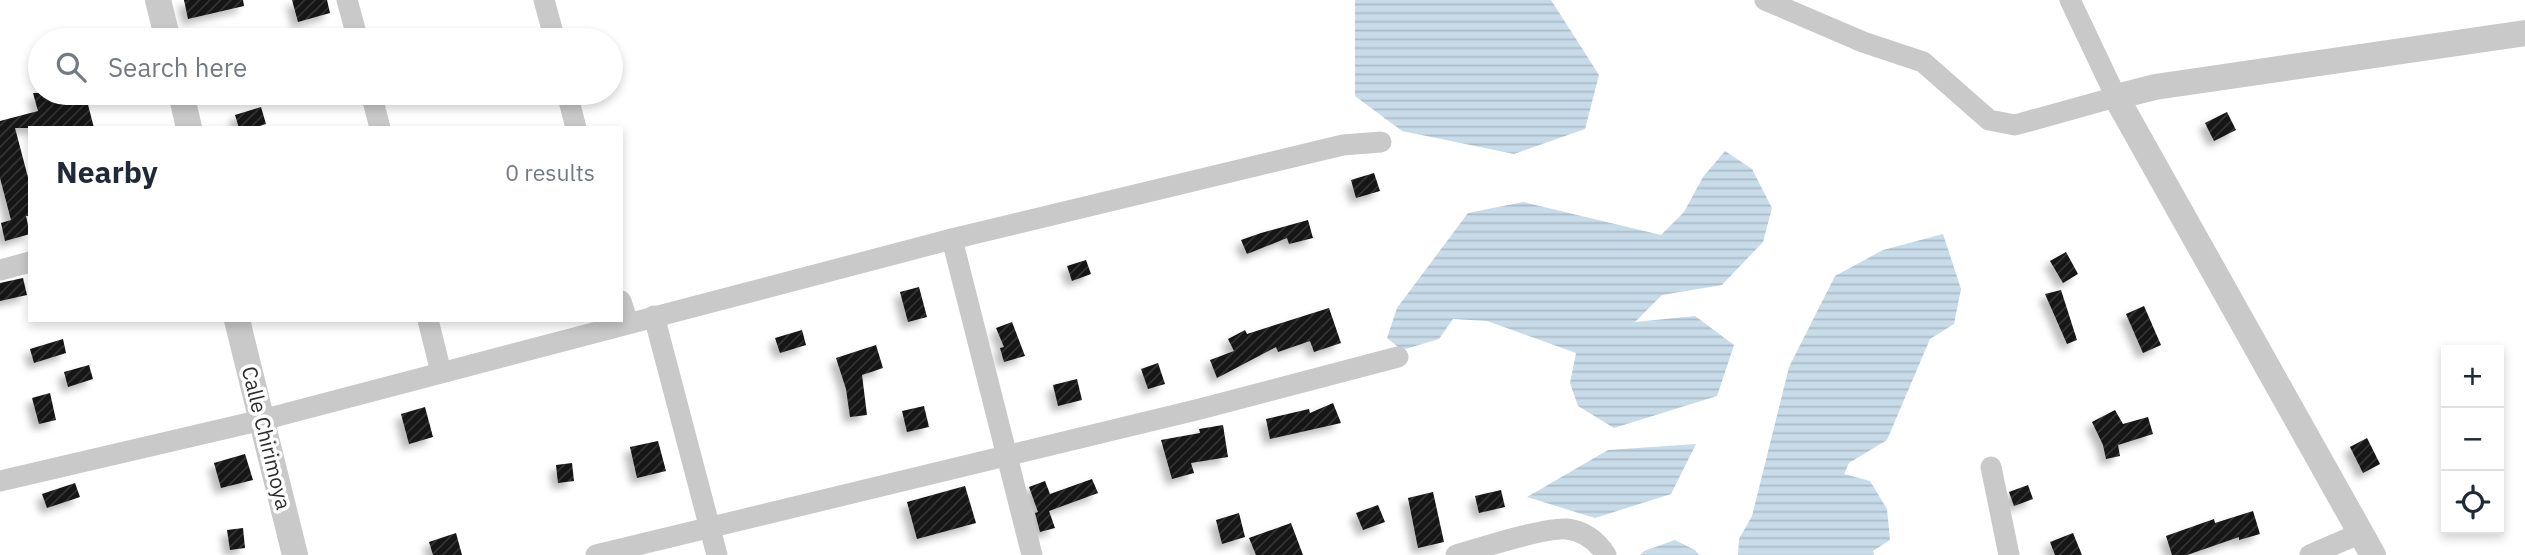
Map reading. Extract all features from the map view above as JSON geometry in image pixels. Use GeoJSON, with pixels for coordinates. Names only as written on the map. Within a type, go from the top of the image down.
{"type":"FeatureCollection","features":[{"type":"Feature","properties":{"kind":"street"},"geometry":{"type":"LineString","coordinates":[[158,0],[164,28]]}},
{"type":"Feature","properties":{"kind":"street"},"geometry":{"type":"LineString","coordinates":[[347,0],[355,28]]}},
{"type":"Feature","properties":{"kind":"street"},"geometry":{"type":"LineString","coordinates":[[544,0],[552,28]]}},
{"type":"Feature","properties":{"kind":"street"},"geometry":{"type":"LineString","coordinates":[[1765,0],[1863,41],[1923,62],[1989,120],[2015,125],[2155,87],[2525,33]]}},
{"type":"Feature","properties":{"kind":"street"},"geometry":{"type":"LineString","coordinates":[[2070,0],[2116,97],[2367,544],[2310,555]]}},
{"type":"Feature","properties":{"kind":"street"},"geometry":{"type":"LineString","coordinates":[[183,105],[188,126]]}},
{"type":"Feature","properties":{"kind":"street"},"geometry":{"type":"LineString","coordinates":[[374,105],[379,126]]}},
{"type":"Feature","properties":{"kind":"street"},"geometry":{"type":"LineString","coordinates":[[571,105],[576,126]]}},
{"type":"Feature","properties":{"kind":"street"},"geometry":{"type":"LineString","coordinates":[[0,481],[262,420],[952,239],[1343,145],[1381,142]]}},
{"type":"Feature","properties":{"kind":"street"},"geometry":{"type":"LineString","coordinates":[[952,239],[1032,555]]}},
{"type":"Feature","properties":{"kind":"street"},"geometry":{"type":"LineString","coordinates":[[0,270],[28,263]]}},
{"type":"Feature","properties":{"kind":"street"},"geometry":{"type":"LineString","coordinates":[[623,307],[628,323]]}},
{"type":"Feature","properties":{"kind":"street"},"geometry":{"type":"LineString","coordinates":[[654,316],[717,555]]}},
{"type":"Feature","properties":{"kind":"street","name":"Calle Chirimoya"},"geometry":{"type":"LineString","coordinates":[[238,322],[295,555]]}},
{"type":"Feature","properties":{"kind":"street"},"geometry":{"type":"LineString","coordinates":[[428,322],[441,372]]}},
{"type":"Feature","properties":{"kind":"street"},"geometry":{"type":"LineString","coordinates":[[596,555],[1200,409],[1398,357]]}},
{"type":"Feature","properties":{"kind":"street"},"geometry":{"type":"LineString","coordinates":[[1992,467],[2009,555]]}},
{"type":"Feature","properties":{"kind":"street"},"geometry":{"type":"LineString","coordinates":[[1456,555],[1565,528],[1581,532],[1595,541],[1606,555]]}},
{"type":"Feature","properties":{"kind":"water"},"geometry":{"type":"Polygon","coordinates":[[[1355,0],[1551,0],[1599,75],[1585,129],[1514,154],[1402,131],[1355,96],[1355,0]]]}},
{"type":"Feature","properties":{"kind":"water"},"geometry":{"type":"Polygon","coordinates":[[[1725,151],[1752,169],[1772,208],[1763,242],[1722,285],[1662,295],[1635,322],[1695,316],[1734,345],[1717,396],[1614,428],[1578,406],[1570,383],[1576,353],[1487,321],[1453,319],[1439,339],[1402,350],[1387,338],[1397,308],[1468,213],[1523,202],[1661,235],[1684,212],[1703,177],[1725,151]]]}},
{"type":"Feature","properties":{"kind":"water"},"geometry":{"type":"Polygon","coordinates":[[[1943,234],[1961,289],[1954,324],[1930,339],[1887,440],[1849,463],[1844,474],[1870,481],[1887,509],[1890,540],[1873,551],[1874,555],[1738,555],[1739,539],[1752,516],[1789,367],[1835,276],[1883,250],[1943,234]]]}},
{"type":"Feature","properties":{"kind":"water"},"geometry":{"type":"Polygon","coordinates":[[[1696,444],[1671,494],[1595,518],[1527,497],[1608,450],[1696,444]]]}},
{"type":"Feature","properties":{"kind":"water"},"geometry":{"type":"Polygon","coordinates":[[[1675,540],[1695,550],[1699,555],[1640,555],[1644,551],[1675,540]]]}},
{"type":"Feature","properties":{"kind":"building"},"geometry":{"type":"Polygon","coordinates":[[[184,0],[243,0],[244,6],[188,19],[184,0]]]}},
{"type":"Feature","properties":{"kind":"building"},"geometry":{"type":"Polygon","coordinates":[[[292,0],[327,0],[330,13],[298,22],[292,0]]]}},
{"type":"Feature","properties":{"kind":"building"},"geometry":{"type":"Polygon","coordinates":[[[36,105],[88,105],[93,126],[15,128],[28,177],[28,235],[5,241],[1,223],[11,220],[0,178],[0,121],[38,111],[36,105]]]}},
{"type":"Feature","properties":{"kind":"building"},"geometry":{"type":"Polygon","coordinates":[[[261,107],[266,124],[238,126],[235,115],[261,107]]]}},
{"type":"Feature","properties":{"kind":"building"},"geometry":{"type":"Polygon","coordinates":[[[2227,112],[2236,130],[2214,141],[2205,123],[2227,112]]]}},
{"type":"Feature","properties":{"kind":"building"},"geometry":{"type":"Polygon","coordinates":[[[1374,173],[1380,191],[1356,198],[1351,180],[1374,173]]]}},
{"type":"Feature","properties":{"kind":"building"},"geometry":{"type":"Polygon","coordinates":[[[1308,220],[1313,238],[1289,244],[1287,238],[1247,254],[1241,240],[1261,233],[1308,220]]]}},
{"type":"Feature","properties":{"kind":"building"},"geometry":{"type":"Polygon","coordinates":[[[2066,252],[2078,274],[2063,283],[2050,261],[2066,252]]]}},
{"type":"Feature","properties":{"kind":"building"},"geometry":{"type":"Polygon","coordinates":[[[1086,260],[1091,274],[1072,281],[1067,266],[1086,260]]]}},
{"type":"Feature","properties":{"kind":"building"},"geometry":{"type":"Polygon","coordinates":[[[23,278],[27,295],[0,301],[0,283],[23,278]]]}},
{"type":"Feature","properties":{"kind":"building"},"geometry":{"type":"Polygon","coordinates":[[[919,287],[927,317],[908,322],[900,292],[919,287]]]}},
{"type":"Feature","properties":{"kind":"building"},"geometry":{"type":"Polygon","coordinates":[[[2061,290],[2077,340],[2067,344],[2045,294],[2061,290]]]}},
{"type":"Feature","properties":{"kind":"building"},"geometry":{"type":"Polygon","coordinates":[[[2144,306],[2161,345],[2143,353],[2126,314],[2144,306]]]}},
{"type":"Feature","properties":{"kind":"building"},"geometry":{"type":"Polygon","coordinates":[[[1329,308],[1341,343],[1314,352],[1310,341],[1278,352],[1276,347],[1217,378],[1210,360],[1234,351],[1228,339],[1245,330],[1247,334],[1329,308]]]}},
{"type":"Feature","properties":{"kind":"building"},"geometry":{"type":"Polygon","coordinates":[[[1012,322],[1025,356],[1004,362],[1000,348],[1004,347],[996,328],[1012,322]]]}},
{"type":"Feature","properties":{"kind":"building"},"geometry":{"type":"Polygon","coordinates":[[[802,330],[806,345],[780,353],[775,338],[802,330]]]}},
{"type":"Feature","properties":{"kind":"building"},"geometry":{"type":"Polygon","coordinates":[[[63,339],[66,353],[34,363],[30,349],[63,339]]]}},
{"type":"Feature","properties":{"kind":"building"},"geometry":{"type":"Polygon","coordinates":[[[876,345],[883,368],[862,375],[867,415],[850,417],[846,389],[836,358],[876,345]]]}},
{"type":"Feature","properties":{"kind":"building"},"geometry":{"type":"Polygon","coordinates":[[[1158,363],[1165,384],[1148,389],[1141,369],[1158,363]]]}},
{"type":"Feature","properties":{"kind":"building"},"geometry":{"type":"Polygon","coordinates":[[[89,365],[93,379],[68,387],[64,372],[89,365]]]}},
{"type":"Feature","properties":{"kind":"building"},"geometry":{"type":"Polygon","coordinates":[[[1077,379],[1082,400],[1058,406],[1053,385],[1077,379]]]}},
{"type":"Feature","properties":{"kind":"building"},"geometry":{"type":"Polygon","coordinates":[[[50,393],[56,420],[39,424],[32,398],[50,393]]]}},
{"type":"Feature","properties":{"kind":"building"},"geometry":{"type":"Polygon","coordinates":[[[1333,403],[1341,423],[1270,439],[1266,419],[1309,409],[1310,413],[1333,403]]]}},
{"type":"Feature","properties":{"kind":"building"},"geometry":{"type":"Polygon","coordinates":[[[924,406],[929,427],[907,432],[902,411],[924,406]]]}},
{"type":"Feature","properties":{"kind":"building"},"geometry":{"type":"Polygon","coordinates":[[[425,407],[433,437],[409,444],[401,414],[425,407]]]}},
{"type":"Feature","properties":{"kind":"building"},"geometry":{"type":"Polygon","coordinates":[[[2115,410],[2123,424],[2148,417],[2153,434],[2118,445],[2120,456],[2106,459],[2103,445],[2092,422],[2115,410]]]}},
{"type":"Feature","properties":{"kind":"building"},"geometry":{"type":"Polygon","coordinates":[[[1223,425],[1228,457],[1191,463],[1194,473],[1172,479],[1161,440],[1200,433],[1199,429],[1223,425]]]}},
{"type":"Feature","properties":{"kind":"building"},"geometry":{"type":"Polygon","coordinates":[[[2367,438],[2380,464],[2363,473],[2350,447],[2367,438]]]}},
{"type":"Feature","properties":{"kind":"building"},"geometry":{"type":"Polygon","coordinates":[[[658,441],[666,471],[637,478],[630,447],[658,441]]]}},
{"type":"Feature","properties":{"kind":"building"},"geometry":{"type":"Polygon","coordinates":[[[245,454],[253,480],[221,488],[214,463],[245,454]]]}},
{"type":"Feature","properties":{"kind":"building"},"geometry":{"type":"Polygon","coordinates":[[[572,463],[574,481],[558,483],[556,465],[572,463]]]}},
{"type":"Feature","properties":{"kind":"building"},"geometry":{"type":"Polygon","coordinates":[[[1092,479],[1098,493],[1049,511],[1055,528],[1040,532],[1035,513],[1038,512],[1029,487],[1045,481],[1050,494],[1092,479]]]}},
{"type":"Feature","properties":{"kind":"building"},"geometry":{"type":"Polygon","coordinates":[[[75,483],[80,497],[47,508],[42,494],[75,483]]]}},
{"type":"Feature","properties":{"kind":"building"},"geometry":{"type":"Polygon","coordinates":[[[2028,485],[2033,499],[2014,506],[2009,492],[2028,485]]]}},
{"type":"Feature","properties":{"kind":"building"},"geometry":{"type":"Polygon","coordinates":[[[965,486],[976,523],[917,539],[907,502],[965,486]]]}},
{"type":"Feature","properties":{"kind":"building"},"geometry":{"type":"Polygon","coordinates":[[[1501,490],[1505,507],[1479,513],[1475,496],[1501,490]]]}},
{"type":"Feature","properties":{"kind":"building"},"geometry":{"type":"Polygon","coordinates":[[[1433,492],[1444,542],[1418,548],[1408,498],[1433,492]]]}},
{"type":"Feature","properties":{"kind":"building"},"geometry":{"type":"Polygon","coordinates":[[[1378,505],[1385,522],[1363,530],[1356,513],[1378,505]]]}},
{"type":"Feature","properties":{"kind":"building"},"geometry":{"type":"Polygon","coordinates":[[[2253,511],[2260,534],[2239,540],[2239,537],[2187,555],[2172,555],[2166,536],[2214,519],[2215,523],[2253,511]]]}},
{"type":"Feature","properties":{"kind":"building"},"geometry":{"type":"Polygon","coordinates":[[[1239,513],[1245,537],[1222,544],[1216,520],[1239,513]]]}},
{"type":"Feature","properties":{"kind":"building"},"geometry":{"type":"Polygon","coordinates":[[[1291,523],[1303,555],[1256,555],[1249,538],[1291,523]]]}},
{"type":"Feature","properties":{"kind":"building"},"geometry":{"type":"Polygon","coordinates":[[[243,528],[245,548],[230,550],[227,530],[243,528]]]}},
{"type":"Feature","properties":{"kind":"building"},"geometry":{"type":"Polygon","coordinates":[[[456,533],[462,555],[433,555],[429,542],[456,533]]]}},
{"type":"Feature","properties":{"kind":"building"},"geometry":{"type":"Polygon","coordinates":[[[2073,533],[2082,555],[2055,555],[2050,542],[2073,533]]]}}]}
